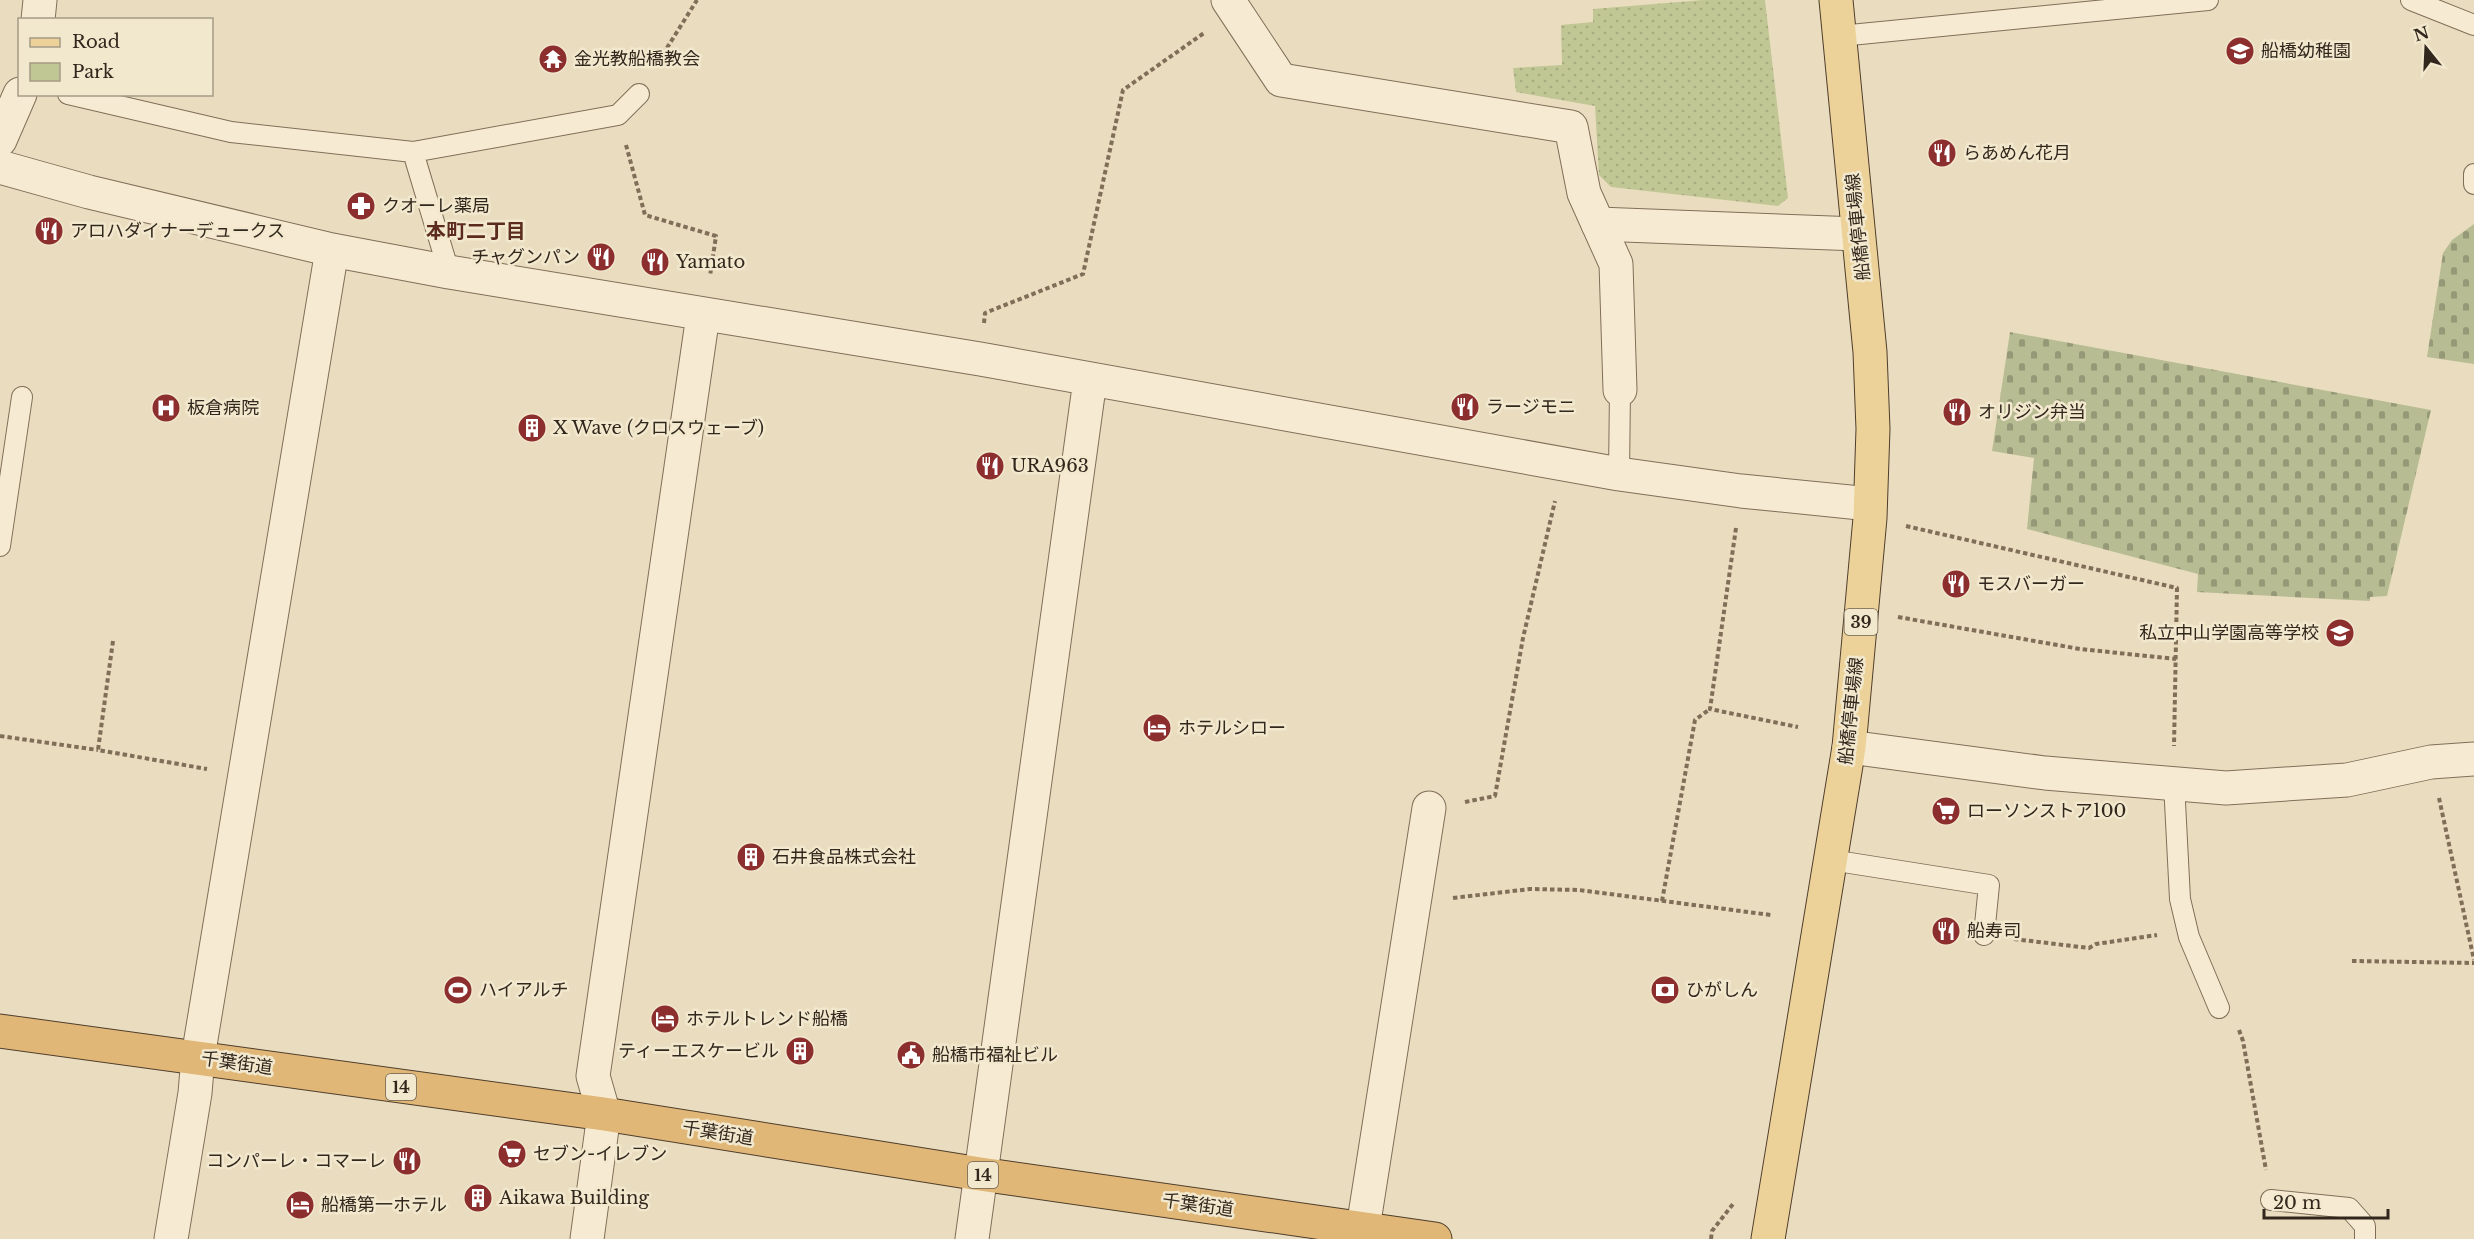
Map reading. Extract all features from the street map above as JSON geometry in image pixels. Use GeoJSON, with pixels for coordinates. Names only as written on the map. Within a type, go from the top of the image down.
{"type":"FeatureCollection","features":[{"type":"Feature","properties":{"kind":"highway","name":"千葉街道"},"geometry":{"type":"LineString","coordinates":[[0,1031],[604,1114],[1362,1234],[1435,1239]]}},
{"type":"Feature","properties":{"kind":"main road","name":"船橋停車場線"},"geometry":{"type":"LineString","coordinates":[[1768,1239],[1849,747],[1870,511],[1873,429],[1870,352],[1836,0]]}},
{"type":"Feature","properties":{"kind":"street"},"geometry":{"type":"LineString","coordinates":[[38,18],[40,0]]}},
{"type":"Feature","properties":{"kind":"street"},"geometry":{"type":"LineString","coordinates":[[1235,10],[1281,80],[1571,127],[1584,193],[1617,264],[1620,390]]}},
{"type":"Feature","properties":{"kind":"street"},"geometry":{"type":"LineString","coordinates":[[0,140],[19,96]]}},
{"type":"Feature","properties":{"kind":"street"},"geometry":{"type":"LineString","coordinates":[[0,167],[89,192],[332,250],[449,272],[980,359],[1564,465],[1870,511]]}},
{"type":"Feature","properties":{"kind":"street"},"geometry":{"type":"LineString","coordinates":[[1598,224],[1858,234]]}},
{"type":"Feature","properties":{"kind":"street"},"geometry":{"type":"LineString","coordinates":[[171,1239],[195,1092],[198,1058],[332,250]]}},
{"type":"Feature","properties":{"kind":"street"},"geometry":{"type":"LineString","coordinates":[[587,1239],[604,1114],[593,1076],[703,315]]}},
{"type":"Feature","properties":{"kind":"street"},"geometry":{"type":"LineString","coordinates":[[972,1239],[1089,380]]}},
{"type":"Feature","properties":{"kind":"street"},"geometry":{"type":"LineString","coordinates":[[1849,747],[2045,773],[2226,788],[2347,780],[2431,762],[2474,759]]}},
{"type":"Feature","properties":{"kind":"street"},"geometry":{"type":"LineString","coordinates":[[1362,1234],[1430,808]]}},
{"type":"Feature","properties":{"kind":"lane"},"geometry":{"type":"LineString","coordinates":[[1840,36],[2208,0]]}},
{"type":"Feature","properties":{"kind":"lane"},"geometry":{"type":"LineString","coordinates":[[2411,0],[2474,25]]}},
{"type":"Feature","properties":{"kind":"lane"},"geometry":{"type":"LineString","coordinates":[[77,96],[231,132],[413,152],[618,116],[639,93]]}},
{"type":"Feature","properties":{"kind":"lane"},"geometry":{"type":"LineString","coordinates":[[413,152],[449,272]]}},
{"type":"Feature","properties":{"kind":"lane"},"geometry":{"type":"LineString","coordinates":[[2474,174],[2474,184]]}},
{"type":"Feature","properties":{"kind":"lane"},"geometry":{"type":"LineString","coordinates":[[1619,474],[1620,390]]}},
{"type":"Feature","properties":{"kind":"lane"},"geometry":{"type":"LineString","coordinates":[[0,546],[22,397]]}},
{"type":"Feature","properties":{"kind":"lane"},"geometry":{"type":"LineString","coordinates":[[2174,783],[2180,899],[2187,930],[2219,1008]]}},
{"type":"Feature","properties":{"kind":"lane"},"geometry":{"type":"LineString","coordinates":[[1831,860],[1989,885],[1984,935]]}},
{"type":"Feature","properties":{"kind":"lane"},"geometry":{"type":"LineString","coordinates":[[2271,1200],[2349,1209],[2365,1226],[2365,1239]]}},
{"type":"Feature","properties":{"kind":"path"},"geometry":{"type":"LineString","coordinates":[[639,93],[697,0]]}},
{"type":"Feature","properties":{"kind":"path"},"geometry":{"type":"LineString","coordinates":[[980,359],[986,313],[1083,274],[1122,90],[1235,10]]}},
{"type":"Feature","properties":{"kind":"path"},"geometry":{"type":"LineString","coordinates":[[618,116],[645,215],[716,236],[703,315]]}},
{"type":"Feature","properties":{"kind":"path"},"geometry":{"type":"LineString","coordinates":[[1430,808],[1495,796],[1523,638],[1564,465]]}},
{"type":"Feature","properties":{"kind":"path"},"geometry":{"type":"LineString","coordinates":[[1662,901],[1695,720],[1710,709],[1742,491]]}},
{"type":"Feature","properties":{"kind":"path"},"geometry":{"type":"LineString","coordinates":[[1870,511],[2177,588],[2174,783]]}},
{"type":"Feature","properties":{"kind":"path"},"geometry":{"type":"LineString","coordinates":[[1862,610],[2080,649],[2176,659]]}},
{"type":"Feature","properties":{"kind":"path"},"geometry":{"type":"LineString","coordinates":[[98,750],[113,641]]}},
{"type":"Feature","properties":{"kind":"path"},"geometry":{"type":"LineString","coordinates":[[1710,709],[1798,727]]}},
{"type":"Feature","properties":{"kind":"path"},"geometry":{"type":"LineString","coordinates":[[0,736],[245,775]]}},
{"type":"Feature","properties":{"kind":"path"},"geometry":{"type":"LineString","coordinates":[[2352,962],[2474,961],[2431,762]]}},
{"type":"Feature","properties":{"kind":"path"},"geometry":{"type":"LineString","coordinates":[[1414,902],[1530,889],[1579,890],[1771,915]]}},
{"type":"Feature","properties":{"kind":"path"},"geometry":{"type":"LineString","coordinates":[[1984,935],[2089,948],[2096,944],[2187,930]]}},
{"type":"Feature","properties":{"kind":"path"},"geometry":{"type":"LineString","coordinates":[[2219,1008],[2232,1011],[2243,1041],[2271,1200]]}},
{"type":"Feature","properties":{"kind":"path"},"geometry":{"type":"LineString","coordinates":[[1711,1239],[1712,1231],[1733,1203]]}},
{"type":"Feature","properties":{"kind":"green space"},"geometry":{"type":"Polygon","coordinates":[[[1703,0],[1765,0],[1788,198],[1778,206],[1611,187],[1599,175],[1595,106],[1516,92],[1513,68],[1562,65],[1561,25],[1593,22],[1593,9],[1703,0]]]}},
{"type":"Feature","properties":{"kind":"green space"},"geometry":{"type":"Polygon","coordinates":[[[2474,224],[2474,364],[2427,357],[2443,253],[2452,240],[2474,224]]]}},
{"type":"Feature","properties":{"kind":"green space"},"geometry":{"type":"Polygon","coordinates":[[[2010,332],[2431,410],[2387,596],[2370,597],[2370,601],[2197,592],[2198,574],[2027,529],[2034,458],[1992,451],[2010,332]]]}},
{"type":"Feature","properties":{"kind":"place","name":"船橋幼稚園"},"geometry":{"type":"Point","coordinates":[2240,51]}},
{"type":"Feature","properties":{"kind":"place","name":"金光教船橋教会"},"geometry":{"type":"Point","coordinates":[553,59]}},
{"type":"Feature","properties":{"kind":"place","name":"らあめん花月"},"geometry":{"type":"Point","coordinates":[1942,153]}},
{"type":"Feature","properties":{"kind":"place","name":"クオーレ薬局"},"geometry":{"type":"Point","coordinates":[361,206]}},
{"type":"Feature","properties":{"kind":"place","name":"アロハダイナーデュークス"},"geometry":{"type":"Point","coordinates":[49,231]}},
{"type":"Feature","properties":{"kind":"place","name":"チャグンパン"},"geometry":{"type":"Point","coordinates":[601,257]}},
{"type":"Feature","properties":{"kind":"place","name":"Yamato"},"geometry":{"type":"Point","coordinates":[655,262]}},
{"type":"Feature","properties":{"kind":"place","name":"ラージモニ"},"geometry":{"type":"Point","coordinates":[1465,407]}},
{"type":"Feature","properties":{"kind":"place","name":"板倉病院"},"geometry":{"type":"Point","coordinates":[166,408]}},
{"type":"Feature","properties":{"kind":"place","name":"オリジン弁当"},"geometry":{"type":"Point","coordinates":[1957,412]}},
{"type":"Feature","properties":{"kind":"place","name":"X Wave (クロスウェーブ)"},"geometry":{"type":"Point","coordinates":[532,428]}},
{"type":"Feature","properties":{"kind":"place","name":"URA963"},"geometry":{"type":"Point","coordinates":[990,466]}},
{"type":"Feature","properties":{"kind":"place","name":"モスバーガー"},"geometry":{"type":"Point","coordinates":[1956,584]}},
{"type":"Feature","properties":{"kind":"place","name":"私立中山学園高等学校"},"geometry":{"type":"Point","coordinates":[2340,633]}},
{"type":"Feature","properties":{"kind":"place","name":"ホテルシロー"},"geometry":{"type":"Point","coordinates":[1157,728]}},
{"type":"Feature","properties":{"kind":"place","name":"ローソンストア100"},"geometry":{"type":"Point","coordinates":[1946,811]}},
{"type":"Feature","properties":{"kind":"place","name":"石井食品株式会社"},"geometry":{"type":"Point","coordinates":[751,857]}},
{"type":"Feature","properties":{"kind":"place","name":"船寿司"},"geometry":{"type":"Point","coordinates":[1946,931]}},
{"type":"Feature","properties":{"kind":"place","name":"ハイアルチ"},"geometry":{"type":"Point","coordinates":[458,990]}},
{"type":"Feature","properties":{"kind":"place","name":"ひがしん"},"geometry":{"type":"Point","coordinates":[1665,990]}},
{"type":"Feature","properties":{"kind":"place","name":"ホテルトレンド船橋"},"geometry":{"type":"Point","coordinates":[665,1019]}},
{"type":"Feature","properties":{"kind":"place","name":"ティーエスケービル"},"geometry":{"type":"Point","coordinates":[800,1051]}},
{"type":"Feature","properties":{"kind":"place","name":"船橋市福祉ビル"},"geometry":{"type":"Point","coordinates":[911,1055]}},
{"type":"Feature","properties":{"kind":"place","name":"セブン-イレブン"},"geometry":{"type":"Point","coordinates":[512,1154]}},
{"type":"Feature","properties":{"kind":"place","name":"コンパーレ・コマーレ"},"geometry":{"type":"Point","coordinates":[407,1161]}},
{"type":"Feature","properties":{"kind":"place","name":"Aikawa Building"},"geometry":{"type":"Point","coordinates":[478,1198]}},
{"type":"Feature","properties":{"kind":"place","name":"船橋第一ホテル"},"geometry":{"type":"Point","coordinates":[300,1205]}},
{"type":"Feature","properties":{"kind":"district","name":"本町二丁目"},"geometry":{"type":"Point","coordinates":[476,231]}}]}
